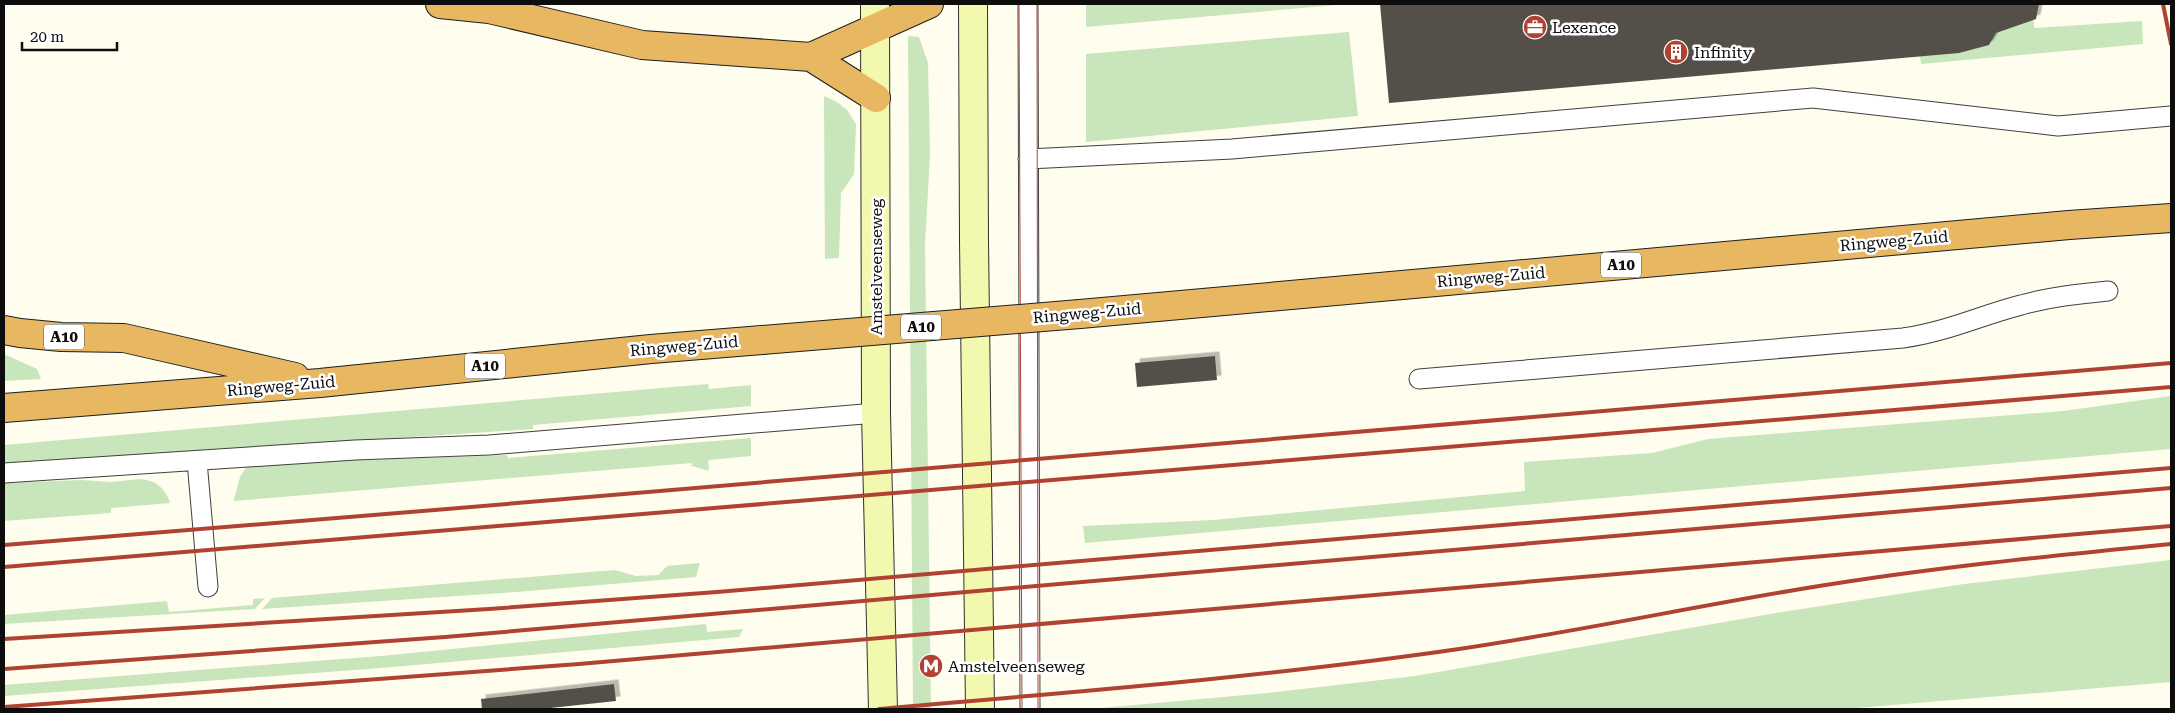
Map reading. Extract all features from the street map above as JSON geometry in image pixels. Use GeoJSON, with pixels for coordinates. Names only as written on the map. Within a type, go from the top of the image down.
{"type":"FeatureCollection","features":[{"type":"Feature","properties":{"kind":"highway"},"geometry":{"type":"LineString","coordinates":[[440,4],[489,9],[642,45],[811,58],[876,98]]}},
{"type":"Feature","properties":{"kind":"highway"},"geometry":{"type":"LineString","coordinates":[[489,9],[552,4]]}},
{"type":"Feature","properties":{"kind":"highway"},"geometry":{"type":"LineString","coordinates":[[811,58],[876,15],[929,4]]}},
{"type":"Feature","properties":{"kind":"highway","name":"Ringweg-Zuid"},"geometry":{"type":"LineString","coordinates":[[4,408],[320,383],[651,349],[1080,314],[2069,225],[2167,219]]}},
{"type":"Feature","properties":{"kind":"highway","name":"A10"},"geometry":{"type":"LineString","coordinates":[[4,330],[61,337],[124,338],[320,383]]}},
{"type":"Feature","properties":{"kind":"main road"},"geometry":{"type":"LineString","coordinates":[[973,4],[980,709]]}},
{"type":"Feature","properties":{"kind":"main road","name":"Amstelveenseweg"},"geometry":{"type":"LineString","coordinates":[[876,15],[876,413],[882,709]]}},
{"type":"Feature","properties":{"kind":"lane"},"geometry":{"type":"LineString","coordinates":[[1028,4],[1030,709]]}},
{"type":"Feature","properties":{"kind":"lane"},"geometry":{"type":"LineString","coordinates":[[1028,159],[1232,149],[1813,98],[2058,126],[2171,116]]}},
{"type":"Feature","properties":{"kind":"lane"},"geometry":{"type":"LineString","coordinates":[[1419,379],[1852,344],[1903,338],[1956,327],[2022,304],[2060,296],[2108,291]]}},
{"type":"Feature","properties":{"kind":"lane"},"geometry":{"type":"LineString","coordinates":[[4,473],[354,450],[489,445],[876,413]]}},
{"type":"Feature","properties":{"kind":"lane"},"geometry":{"type":"LineString","coordinates":[[197,460],[208,587]]}},
{"type":"Feature","properties":{"kind":"green space"},"geometry":{"type":"Polygon","coordinates":[[[1086,4],[1348,4],[1086,27],[1086,4]]]}},
{"type":"Feature","properties":{"kind":"green space"},"geometry":{"type":"Polygon","coordinates":[[[1914,4],[2033,4],[2034,28],[2142,21],[2143,44],[1921,64],[1914,4]]]}},
{"type":"Feature","properties":{"kind":"green space"},"geometry":{"type":"Polygon","coordinates":[[[1349,32],[1358,116],[1086,142],[1086,54],[1349,32]]]}},
{"type":"Feature","properties":{"kind":"green space"},"geometry":{"type":"Polygon","coordinates":[[[908,36],[919,37],[928,63],[930,154],[925,245],[931,709],[913,709],[908,36]]]}},
{"type":"Feature","properties":{"kind":"green space"},"geometry":{"type":"Polygon","coordinates":[[[824,96],[837,102],[847,110],[856,124],[854,174],[841,193],[839,258],[825,259],[824,96]]]}},
{"type":"Feature","properties":{"kind":"green space"},"geometry":{"type":"Polygon","coordinates":[[[4,354],[37,369],[41,379],[4,381],[4,354]]]}},
{"type":"Feature","properties":{"kind":"green space"},"geometry":{"type":"Polygon","coordinates":[[[708,384],[709,389],[751,385],[751,406],[533,425],[533,429],[4,464],[4,445],[708,384]]]}},
{"type":"Feature","properties":{"kind":"green space"},"geometry":{"type":"Polygon","coordinates":[[[2171,396],[2171,449],[1085,543],[1083,526],[1213,520],[1525,491],[1524,462],[1652,453],[1708,439],[2063,411],[2171,396]]]}},
{"type":"Feature","properties":{"kind":"green space"},"geometry":{"type":"Polygon","coordinates":[[[751,438],[751,456],[708,460],[709,471],[689,465],[692,465],[692,463],[234,501],[240,477],[247,466],[299,462],[507,455],[508,458],[751,438]]]}},
{"type":"Feature","properties":{"kind":"green space"},"geometry":{"type":"Polygon","coordinates":[[[140,479],[159,485],[170,503],[111,508],[111,513],[4,521],[4,483],[81,480],[111,482],[140,479]]]}},
{"type":"Feature","properties":{"kind":"green space"},"geometry":{"type":"Polygon","coordinates":[[[2171,560],[2171,682],[1845,709],[1090,709],[1268,693],[1415,676],[1782,612],[1964,584],[2171,560]]]}},
{"type":"Feature","properties":{"kind":"green space"},"geometry":{"type":"Polygon","coordinates":[[[700,563],[696,577],[516,592],[262,609],[272,598],[615,570],[636,576],[658,575],[667,566],[700,563]]]}},
{"type":"Feature","properties":{"kind":"green space"},"geometry":{"type":"Polygon","coordinates":[[[265,598],[255,609],[4,624],[4,615],[167,601],[169,612],[253,605],[253,599],[265,598]]]}},
{"type":"Feature","properties":{"kind":"green space"},"geometry":{"type":"Polygon","coordinates":[[[706,624],[707,632],[743,629],[739,637],[381,668],[4,696],[4,685],[381,656],[706,624]]]}},
{"type":"Feature","properties":{"kind":"building","name":"Infinity"},"geometry":{"type":"Polygon","coordinates":[[[1380,4],[2039,4],[2036,19],[1996,33],[1989,45],[1959,53],[1389,103],[1380,4]]]}},
{"type":"Feature","properties":{"kind":"building"},"geometry":{"type":"Polygon","coordinates":[[[1215,356],[1217,380],[1137,387],[1135,363],[1215,356]]]}},
{"type":"Feature","properties":{"kind":"building"},"geometry":{"type":"Polygon","coordinates":[[[614,684],[616,701],[541,709],[482,709],[481,699],[614,684]]]}},
{"type":"Feature","properties":{"kind":"tram line"},"geometry":{"type":"LineString","coordinates":[[1019,4],[1022,709]]}},
{"type":"Feature","properties":{"kind":"tram line"},"geometry":{"type":"LineString","coordinates":[[1037,4],[1038,709]]}},
{"type":"Feature","properties":{"kind":"railway"},"geometry":{"type":"LineString","coordinates":[[2163,4],[2171,44]]}},
{"type":"Feature","properties":{"kind":"railway"},"geometry":{"type":"LineString","coordinates":[[4,545],[2171,363]]}},
{"type":"Feature","properties":{"kind":"railway"},"geometry":{"type":"LineString","coordinates":[[4,567],[2171,387]]}},
{"type":"Feature","properties":{"kind":"railway"},"geometry":{"type":"LineString","coordinates":[[4,639],[489,609],[717,592],[2171,468]]}},
{"type":"Feature","properties":{"kind":"railway"},"geometry":{"type":"LineString","coordinates":[[4,669],[445,637],[2171,488]]}},
{"type":"Feature","properties":{"kind":"railway"},"geometry":{"type":"LineString","coordinates":[[4,707],[579,664],[2171,526]]}},
{"type":"Feature","properties":{"kind":"railway"},"geometry":{"type":"LineString","coordinates":[[879,709],[1169,683],[1387,659],[1503,642],[1764,595],[1898,574],[2171,544]]}},
{"type":"Feature","properties":{"kind":"place","name":"Lexence"},"geometry":{"type":"Point","coordinates":[1535,27]}},
{"type":"Feature","properties":{"kind":"place","name":"Infinity"},"geometry":{"type":"Point","coordinates":[1676,52]}},
{"type":"Feature","properties":{"kind":"place","name":"Amstelveenseweg"},"geometry":{"type":"Point","coordinates":[931,666]}}]}
